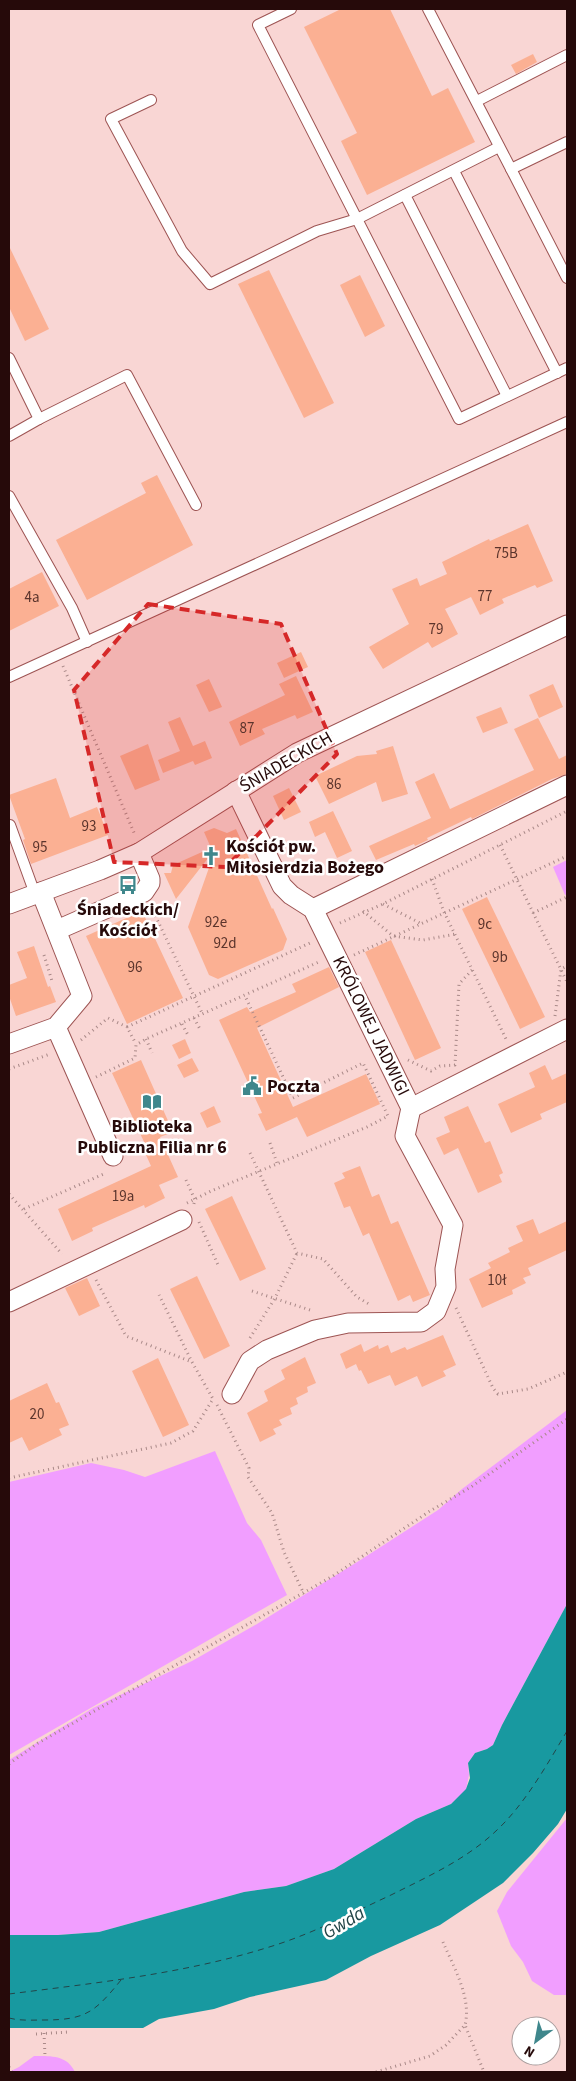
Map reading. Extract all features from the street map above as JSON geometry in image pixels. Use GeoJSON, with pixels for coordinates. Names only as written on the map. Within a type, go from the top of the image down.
{"type":"FeatureCollection","features":[{"type":"Feature","properties":{"kind":"street","name":"ŚNIADECKICH"},"geometry":{"type":"LineString","coordinates":[[9,904],[114,864],[144,850],[306,748],[567,625]]}},
{"type":"Feature","properties":{"kind":"street"},"geometry":{"type":"LineString","coordinates":[[313,909],[567,785]]}},
{"type":"Feature","properties":{"kind":"street","name":"KRÓLOWEJ JADWIGI"},"geometry":{"type":"LineString","coordinates":[[225,1392],[250,1361],[267,1350],[315,1330],[348,1323],[421,1322],[436,1311],[446,1287],[444,1269],[453,1225],[405,1136],[411,1108],[326,933],[313,909],[291,895],[282,886],[236,791]]}},
{"type":"Feature","properties":{"kind":"street"},"geometry":{"type":"LineString","coordinates":[[57,930],[144,892],[150,883],[150,879],[144,850]]}},
{"type":"Feature","properties":{"kind":"street"},"geometry":{"type":"LineString","coordinates":[[9,1044],[56,1027],[82,996],[57,930],[38,893]]}},
{"type":"Feature","properties":{"kind":"street"},"geometry":{"type":"LineString","coordinates":[[56,1027],[114,1156]]}},
{"type":"Feature","properties":{"kind":"street"},"geometry":{"type":"LineString","coordinates":[[411,1108],[560,1033]]}},
{"type":"Feature","properties":{"kind":"street"},"geometry":{"type":"LineString","coordinates":[[9,1302],[188,1213]]}},
{"type":"Feature","properties":{"kind":"lane"},"geometry":{"type":"LineString","coordinates":[[291,9],[258,26],[459,419],[567,368]]}},
{"type":"Feature","properties":{"kind":"lane"},"geometry":{"type":"LineString","coordinates":[[428,9],[567,278]]}},
{"type":"Feature","properties":{"kind":"lane"},"geometry":{"type":"LineString","coordinates":[[477,101],[567,55]]}},
{"type":"Feature","properties":{"kind":"lane"},"geometry":{"type":"LineString","coordinates":[[151,100],[111,120],[182,251],[210,284],[316,231],[357,219],[499,147]]}},
{"type":"Feature","properties":{"kind":"lane"},"geometry":{"type":"LineString","coordinates":[[511,169],[566,144]]}},
{"type":"Feature","properties":{"kind":"lane"},"geometry":{"type":"LineString","coordinates":[[454,170],[557,373]]}},
{"type":"Feature","properties":{"kind":"lane"},"geometry":{"type":"LineString","coordinates":[[405,195],[507,396]]}},
{"type":"Feature","properties":{"kind":"lane"},"geometry":{"type":"LineString","coordinates":[[10,362],[39,419]]}},
{"type":"Feature","properties":{"kind":"lane"},"geometry":{"type":"LineString","coordinates":[[9,436],[127,375],[196,506]]}},
{"type":"Feature","properties":{"kind":"lane"},"geometry":{"type":"LineString","coordinates":[[9,678],[567,422]]}},
{"type":"Feature","properties":{"kind":"lane"},"geometry":{"type":"LineString","coordinates":[[9,496],[72,608],[87,642]]}},
{"type":"Feature","properties":{"kind":"lane"},"geometry":{"type":"LineString","coordinates":[[10,825],[38,893]]}},
{"type":"Feature","properties":{"kind":"path"},"geometry":{"type":"LineString","coordinates":[[58,654],[132,829],[138,837],[143,838],[144,850]]}},
{"type":"Feature","properties":{"kind":"path"},"geometry":{"type":"LineString","coordinates":[[127,1027],[319,939],[333,926],[363,911],[383,904],[567,811]]}},
{"type":"Feature","properties":{"kind":"path"},"geometry":{"type":"LineString","coordinates":[[500,844],[567,982]]}},
{"type":"Feature","properties":{"kind":"path"},"geometry":{"type":"LineString","coordinates":[[83,1085],[135,1058],[136,1045],[146,1039],[420,924],[567,856]]}},
{"type":"Feature","properties":{"kind":"path"},"geometry":{"type":"LineString","coordinates":[[432,879],[444,912],[514,1056]]}},
{"type":"Feature","properties":{"kind":"path"},"geometry":{"type":"LineString","coordinates":[[144,892],[203,1014]]}},
{"type":"Feature","properties":{"kind":"path"},"geometry":{"type":"LineString","coordinates":[[533,913],[567,897]]}},
{"type":"Feature","properties":{"kind":"path"},"geometry":{"type":"LineString","coordinates":[[383,904],[420,924]]}},
{"type":"Feature","properties":{"kind":"path"},"geometry":{"type":"LineString","coordinates":[[363,911],[392,936],[423,940],[456,934]]}},
{"type":"Feature","properties":{"kind":"path"},"geometry":{"type":"LineString","coordinates":[[44,954],[52,981]]}},
{"type":"Feature","properties":{"kind":"path"},"geometry":{"type":"LineString","coordinates":[[561,969],[567,966]]}},
{"type":"Feature","properties":{"kind":"path"},"geometry":{"type":"LineString","coordinates":[[382,1048],[431,1071],[440,1066],[455,1065],[460,984],[472,969]]}},
{"type":"Feature","properties":{"kind":"path"},"geometry":{"type":"LineString","coordinates":[[560,1033],[561,969]]}},
{"type":"Feature","properties":{"kind":"path"},"geometry":{"type":"LineString","coordinates":[[188,1213],[195,1200],[277,1163],[367,1127],[388,1116],[363,1063],[292,1098],[245,996]]}},
{"type":"Feature","properties":{"kind":"path"},"geometry":{"type":"LineString","coordinates":[[194,1018],[201,1030]]}},
{"type":"Feature","properties":{"kind":"path"},"geometry":{"type":"LineString","coordinates":[[182,1024],[189,1037]]}},
{"type":"Feature","properties":{"kind":"path"},"geometry":{"type":"LineString","coordinates":[[146,1039],[152,1053]]}},
{"type":"Feature","properties":{"kind":"path"},"geometry":{"type":"LineString","coordinates":[[270,1144],[277,1163]]}},
{"type":"Feature","properties":{"kind":"path"},"geometry":{"type":"LineString","coordinates":[[250,1153],[257,1172],[297,1253]]}},
{"type":"Feature","properties":{"kind":"path"},"geometry":{"type":"LineString","coordinates":[[186,1180],[195,1200]]}},
{"type":"Feature","properties":{"kind":"path"},"geometry":{"type":"LineString","coordinates":[[9,1194],[62,1254]]}},
{"type":"Feature","properties":{"kind":"path"},"geometry":{"type":"LineString","coordinates":[[188,1213],[195,1200]]}},
{"type":"Feature","properties":{"kind":"path"},"geometry":{"type":"LineString","coordinates":[[188,1213],[218,1266]]}},
{"type":"Feature","properties":{"kind":"path"},"geometry":{"type":"LineString","coordinates":[[54,1258],[71,1251]]}},
{"type":"Feature","properties":{"kind":"path"},"geometry":{"type":"LineString","coordinates":[[247,1344],[274,1298],[297,1253]]}},
{"type":"Feature","properties":{"kind":"path"},"geometry":{"type":"LineString","coordinates":[[297,1253],[324,1258],[357,1297],[372,1306]]}},
{"type":"Feature","properties":{"kind":"path"},"geometry":{"type":"LineString","coordinates":[[87,1264],[126,1336],[192,1362]]}},
{"type":"Feature","properties":{"kind":"path"},"geometry":{"type":"LineString","coordinates":[[446,1287],[493,1388],[498,1394],[528,1389],[567,1372]]}},
{"type":"Feature","properties":{"kind":"path"},"geometry":{"type":"LineString","coordinates":[[252,1291],[320,1313]]}},
{"type":"Feature","properties":{"kind":"path"},"geometry":{"type":"LineString","coordinates":[[159,1295],[192,1362],[249,1468],[248,1477],[272,1512],[284,1552],[304,1594]]}},
{"type":"Feature","properties":{"kind":"path"},"geometry":{"type":"LineString","coordinates":[[9,1478],[171,1443],[193,1431],[213,1399],[225,1392]]}},
{"type":"Feature","properties":{"kind":"path"},"geometry":{"type":"LineString","coordinates":[[9,1764],[38,1743],[304,1594],[430,1511],[471,1487],[567,1419]]}},
{"type":"Feature","properties":{"kind":"path"},"geometry":{"type":"LineString","coordinates":[[376,2072],[430,2056],[446,2045],[465,2025],[468,2014],[463,1994],[443,1942]]}},
{"type":"Feature","properties":{"kind":"path"},"geometry":{"type":"LineString","coordinates":[[465,2025],[484,2072]]}},
{"type":"Feature","properties":{"kind":"path"},"geometry":{"type":"LineString","coordinates":[[36,2034],[68,2032]]}},
{"type":"Feature","properties":{"kind":"path"},"geometry":{"type":"LineString","coordinates":[[44,2033],[45,2056]]}},
{"type":"Feature","properties":{"kind":"path"},"geometry":{"type":"LineString","coordinates":[[9,2067],[12,2072]]}},
{"type":"Feature","properties":{"kind":"highlighted area"},"geometry":{"type":"Polygon","coordinates":[[[148,604],[281,624],[337,754],[226,867],[114,862],[74,690],[148,604]]]}},
{"type":"Feature","properties":{"kind":"shaded area"},"geometry":{"type":"Polygon","coordinates":[[[567,860],[567,894],[565,895],[553,867],[567,860]]]}},
{"type":"Feature","properties":{"kind":"shaded area"},"geometry":{"type":"Polygon","coordinates":[[[567,1410],[567,1604],[493,1745],[475,1753],[468,1763],[469,1775],[466,1790],[451,1804],[416,1819],[334,1869],[286,1886],[244,1892],[99,1932],[58,1935],[9,1935],[9,1760],[93,1708],[192,1661],[257,1624],[362,1559],[438,1510],[462,1489],[567,1410]]]}},
{"type":"Feature","properties":{"kind":"shaded area"},"geometry":{"type":"Polygon","coordinates":[[[215,1451],[247,1523],[261,1540],[287,1595],[9,1755],[9,1482],[91,1463],[124,1470],[145,1477],[215,1451]]]}},
{"type":"Feature","properties":{"kind":"shaded area"},"geometry":{"type":"Polygon","coordinates":[[[567,1818],[567,1995],[554,1995],[532,1981],[523,1962],[511,1946],[497,1911],[507,1892],[567,1818]]]}},
{"type":"Feature","properties":{"kind":"shaded area"},"geometry":{"type":"Polygon","coordinates":[[[34,2056],[63,2059],[72,2066],[75,2072],[9,2072],[34,2056]]]}},
{"type":"Feature","properties":{"kind":"water","name":"Gwda"},"geometry":{"type":"Polygon","coordinates":[[[567,1604],[567,1809],[558,1824],[533,1853],[503,1883],[440,1925],[371,1956],[326,1980],[250,1997],[214,2009],[159,2019],[143,2028],[9,2028],[9,1935],[58,1935],[99,1932],[244,1892],[286,1886],[334,1869],[416,1819],[451,1804],[466,1789],[470,1778],[468,1763],[475,1753],[493,1745],[567,1604]]]}},
{"type":"Feature","properties":{"kind":"building"},"geometry":{"type":"Polygon","coordinates":[[[341,9],[390,9],[432,96],[448,88],[475,142],[367,195],[341,141],[357,133],[304,27],[341,9]]]}},
{"type":"Feature","properties":{"kind":"building"},"geometry":{"type":"Polygon","coordinates":[[[533,54],[537,62],[516,74],[511,65],[533,54]]]}},
{"type":"Feature","properties":{"kind":"building"},"geometry":{"type":"Polygon","coordinates":[[[9,246],[49,329],[25,341],[9,307],[9,246]]]}},
{"type":"Feature","properties":{"kind":"building"},"geometry":{"type":"Polygon","coordinates":[[[269,270],[334,403],[304,418],[238,284],[269,270]]]}},
{"type":"Feature","properties":{"kind":"building"},"geometry":{"type":"Polygon","coordinates":[[[360,275],[385,326],[365,337],[340,285],[360,275]]]}},
{"type":"Feature","properties":{"kind":"building"},"geometry":{"type":"Polygon","coordinates":[[[157,475],[193,545],[87,600],[56,540],[146,493],[141,483],[157,475]]]}},
{"type":"Feature","properties":{"kind":"building"},"geometry":{"type":"Polygon","coordinates":[[[528,524],[553,581],[537,588],[535,585],[502,599],[504,603],[480,615],[471,597],[445,609],[458,634],[432,648],[428,642],[383,669],[369,647],[409,624],[392,589],[417,578],[420,586],[447,574],[442,562],[489,539],[490,541],[528,524]]]}},
{"type":"Feature","properties":{"kind":"building"},"geometry":{"type":"Polygon","coordinates":[[[42,572],[59,606],[9,631],[9,589],[42,572]]]}},
{"type":"Feature","properties":{"kind":"building"},"geometry":{"type":"Polygon","coordinates":[[[301,652],[308,667],[284,678],[277,663],[301,652]]]}},
{"type":"Feature","properties":{"kind":"building"},"geometry":{"type":"Polygon","coordinates":[[[296,676],[313,712],[297,719],[295,715],[262,729],[265,734],[240,746],[229,722],[285,695],[279,684],[296,676]]]}},
{"type":"Feature","properties":{"kind":"building"},"geometry":{"type":"Polygon","coordinates":[[[209,679],[222,707],[209,712],[196,685],[209,679]]]}},
{"type":"Feature","properties":{"kind":"building"},"geometry":{"type":"Polygon","coordinates":[[[553,684],[563,707],[539,718],[529,695],[553,684]]]}},
{"type":"Feature","properties":{"kind":"building"},"geometry":{"type":"Polygon","coordinates":[[[501,707],[508,723],[483,733],[476,717],[501,707]]]}},
{"type":"Feature","properties":{"kind":"building"},"geometry":{"type":"Polygon","coordinates":[[[180,717],[193,746],[205,741],[212,758],[195,765],[193,761],[163,773],[158,760],[180,751],[168,722],[180,717]]]}},
{"type":"Feature","properties":{"kind":"building"},"geometry":{"type":"Polygon","coordinates":[[[538,718],[559,759],[567,755],[567,774],[552,779],[472,819],[471,817],[427,838],[428,840],[415,846],[414,844],[376,860],[369,846],[431,818],[415,782],[434,773],[450,809],[534,770],[514,729],[538,718]]]}},
{"type":"Feature","properties":{"kind":"building"},"geometry":{"type":"Polygon","coordinates":[[[148,744],[160,780],[135,790],[120,756],[148,744]]]}},
{"type":"Feature","properties":{"kind":"building"},"geometry":{"type":"Polygon","coordinates":[[[393,746],[408,794],[382,802],[376,782],[329,804],[315,776],[357,756],[377,754],[376,751],[393,746]]]}},
{"type":"Feature","properties":{"kind":"building"},"geometry":{"type":"Polygon","coordinates":[[[56,778],[70,818],[97,807],[108,835],[31,864],[23,840],[25,839],[9,795],[56,778]]]}},
{"type":"Feature","properties":{"kind":"building"},"geometry":{"type":"Polygon","coordinates":[[[289,788],[301,812],[284,820],[273,796],[289,788]]]}},
{"type":"Feature","properties":{"kind":"building"},"geometry":{"type":"Polygon","coordinates":[[[333,811],[352,851],[337,858],[325,832],[315,837],[309,822],[333,811]]]}},
{"type":"Feature","properties":{"kind":"building"},"geometry":{"type":"Polygon","coordinates":[[[214,828],[227,833],[236,829],[287,939],[283,950],[218,979],[209,975],[188,927],[216,848],[176,899],[164,873],[171,873],[173,865],[211,848],[204,832],[214,828]]]}},
{"type":"Feature","properties":{"kind":"building"},"geometry":{"type":"Polygon","coordinates":[[[487,897],[545,1017],[520,1029],[462,909],[487,897]]]}},
{"type":"Feature","properties":{"kind":"building"},"geometry":{"type":"Polygon","coordinates":[[[142,911],[183,998],[127,1024],[86,936],[142,911]]]}},
{"type":"Feature","properties":{"kind":"building"},"geometry":{"type":"Polygon","coordinates":[[[391,940],[441,1048],[415,1060],[365,952],[391,940]]]}},
{"type":"Feature","properties":{"kind":"building"},"geometry":{"type":"Polygon","coordinates":[[[34,946],[48,987],[50,986],[56,1002],[16,1016],[9,996],[9,985],[27,978],[17,952],[34,946]]]}},
{"type":"Feature","properties":{"kind":"building"},"geometry":{"type":"Polygon","coordinates":[[[329,967],[339,987],[257,1028],[293,1107],[366,1074],[380,1104],[307,1137],[297,1117],[266,1131],[258,1114],[262,1113],[219,1020],[247,1007],[250,1012],[296,992],[292,984],[329,967]]]}},
{"type":"Feature","properties":{"kind":"building"},"geometry":{"type":"Polygon","coordinates":[[[185,1039],[191,1053],[179,1059],[172,1045],[185,1039]]]}},
{"type":"Feature","properties":{"kind":"building"},"geometry":{"type":"Polygon","coordinates":[[[192,1058],[199,1071],[184,1078],[177,1065],[192,1058]]]}},
{"type":"Feature","properties":{"kind":"building"},"geometry":{"type":"Polygon","coordinates":[[[141,1060],[173,1132],[160,1137],[178,1177],[159,1185],[165,1198],[145,1208],[144,1205],[92,1228],[93,1231],[72,1241],[58,1209],[151,1166],[142,1146],[145,1144],[112,1073],[141,1060]]]}},
{"type":"Feature","properties":{"kind":"building"},"geometry":{"type":"Polygon","coordinates":[[[545,1065],[552,1080],[567,1073],[567,1102],[540,1114],[542,1119],[511,1133],[498,1104],[535,1087],[529,1073],[545,1065]]]}},
{"type":"Feature","properties":{"kind":"building"},"geometry":{"type":"Polygon","coordinates":[[[214,1106],[221,1122],[207,1128],[200,1113],[214,1106]]]}},
{"type":"Feature","properties":{"kind":"building"},"geometry":{"type":"Polygon","coordinates":[[[468,1106],[485,1143],[490,1141],[503,1173],[499,1175],[502,1182],[478,1193],[458,1148],[444,1155],[436,1138],[450,1132],[444,1117],[468,1106]]]}},
{"type":"Feature","properties":{"kind":"building"},"geometry":{"type":"Polygon","coordinates":[[[360,1166],[372,1197],[379,1194],[391,1224],[398,1221],[430,1295],[413,1302],[410,1295],[398,1301],[369,1233],[363,1236],[350,1206],[344,1208],[334,1183],[345,1178],[342,1173],[360,1166]]]}},
{"type":"Feature","properties":{"kind":"building"},"geometry":{"type":"Polygon","coordinates":[[[232,1196],[266,1269],[240,1281],[205,1209],[232,1196]]]}},
{"type":"Feature","properties":{"kind":"building"},"geometry":{"type":"Polygon","coordinates":[[[533,1219],[539,1234],[567,1221],[567,1250],[528,1268],[531,1275],[523,1278],[526,1283],[512,1290],[513,1294],[482,1308],[469,1279],[491,1268],[488,1263],[510,1252],[508,1248],[523,1241],[516,1226],[533,1219]]]}},
{"type":"Feature","properties":{"kind":"building"},"geometry":{"type":"Polygon","coordinates":[[[197,1276],[230,1346],[204,1359],[170,1289],[197,1276]]]}},
{"type":"Feature","properties":{"kind":"building"},"geometry":{"type":"Polygon","coordinates":[[[87,1278],[100,1306],[79,1316],[65,1288],[87,1278]]]}},
{"type":"Feature","properties":{"kind":"building"},"geometry":{"type":"Polygon","coordinates":[[[443,1335],[456,1365],[443,1371],[446,1376],[422,1387],[417,1376],[395,1386],[390,1375],[368,1384],[356,1364],[346,1369],[340,1354],[361,1344],[364,1352],[378,1345],[379,1349],[388,1345],[391,1353],[405,1347],[407,1350],[443,1335]]]}},
{"type":"Feature","properties":{"kind":"building"},"geometry":{"type":"Polygon","coordinates":[[[305,1357],[316,1383],[307,1387],[308,1392],[296,1398],[298,1404],[290,1408],[292,1414],[279,1420],[282,1425],[273,1429],[276,1434],[260,1442],[247,1413],[268,1401],[264,1391],[285,1379],[281,1370],[305,1357]]]}},
{"type":"Feature","properties":{"kind":"building"},"geometry":{"type":"Polygon","coordinates":[[[158,1358],[189,1425],[163,1437],[132,1371],[158,1358]]]}},
{"type":"Feature","properties":{"kind":"building"},"geometry":{"type":"Polygon","coordinates":[[[47,1383],[56,1403],[59,1402],[69,1425],[59,1429],[62,1435],[29,1451],[22,1437],[9,1443],[9,1401],[47,1383]]]}},
{"type":"Feature","properties":{"kind":"ferry route"},"geometry":{"type":"LineString","coordinates":[[9,1994],[138,1977],[202,1965],[266,1948],[330,1924],[419,1881],[473,1850],[497,1830],[517,1808],[544,1770],[567,1731]]}},
{"type":"Feature","properties":{"kind":"ferry route"},"geometry":{"type":"LineString","coordinates":[[9,2018],[18,2020],[58,2020],[80,2016],[104,2000],[121,1980]]}},
{"type":"Feature","properties":{"kind":"place","name":"Kościół pw. Miłosierdzia Bożego"},"geometry":{"type":"Point","coordinates":[211,856]}},
{"type":"Feature","properties":{"kind":"place","name":"Śniadeckich/ Kościół"},"geometry":{"type":"Point","coordinates":[128,885]}},
{"type":"Feature","properties":{"kind":"place","name":"Poczta"},"geometry":{"type":"Point","coordinates":[252,1086]}},
{"type":"Feature","properties":{"kind":"place","name":"Biblioteka Publiczna Filia nr 6"},"geometry":{"type":"Point","coordinates":[152,1102]}}]}
